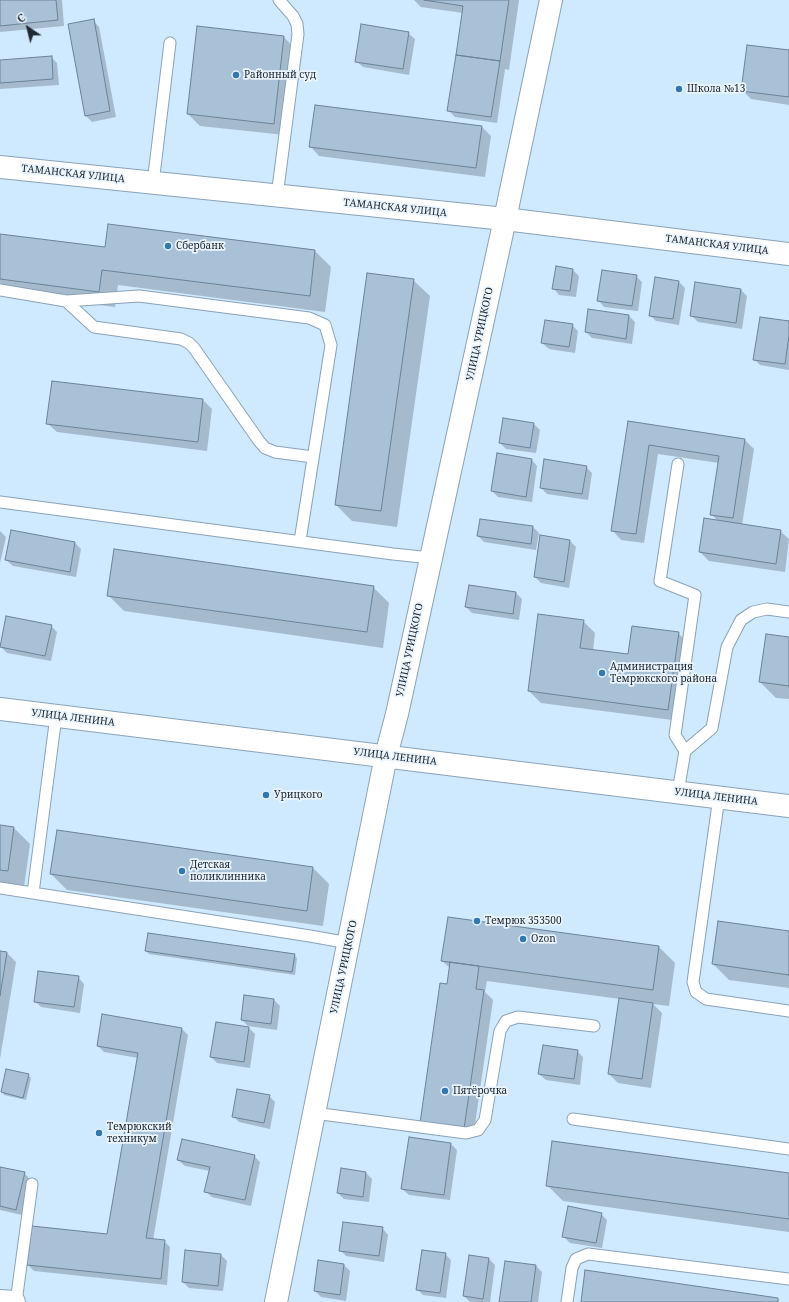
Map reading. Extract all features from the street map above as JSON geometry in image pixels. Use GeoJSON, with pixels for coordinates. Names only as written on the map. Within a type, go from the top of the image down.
{"type":"FeatureCollection","features":[{"type":"Feature","properties":{"kind":"street","name":"УЛИЦА УРИЦКОГО"},"geometry":{"type":"LineString","coordinates":[[276,1302],[386,756],[397,714],[505,219],[551,0]]}},
{"type":"Feature","properties":{"kind":"street","name":"ТАМАНСКАЯ УЛИЦА"},"geometry":{"type":"LineString","coordinates":[[0,167],[505,219],[789,254]]}},
{"type":"Feature","properties":{"kind":"street","name":"УЛИЦА ЛЕНИНА"},"geometry":{"type":"LineString","coordinates":[[0,709],[789,806]]}},
{"type":"Feature","properties":{"kind":"lane"},"geometry":{"type":"LineString","coordinates":[[278,0],[293,16],[298,24],[298,34],[278,196]]}},
{"type":"Feature","properties":{"kind":"lane"},"geometry":{"type":"LineString","coordinates":[[152,183],[170,43]]}},
{"type":"Feature","properties":{"kind":"lane"},"geometry":{"type":"LineString","coordinates":[[0,290],[66,301],[138,296],[308,318],[325,325],[331,345],[300,541]]}},
{"type":"Feature","properties":{"kind":"lane"},"geometry":{"type":"LineString","coordinates":[[66,301],[94,327],[181,339],[189,343],[265,448],[275,452],[313,457]]}},
{"type":"Feature","properties":{"kind":"lane"},"geometry":{"type":"LineString","coordinates":[[678,464],[660,581],[695,595],[675,734],[685,751]]}},
{"type":"Feature","properties":{"kind":"lane"},"geometry":{"type":"LineString","coordinates":[[0,502],[430,558]]}},
{"type":"Feature","properties":{"kind":"lane"},"geometry":{"type":"LineString","coordinates":[[678,792],[685,751],[712,728],[727,647],[741,620],[753,612],[767,609],[789,612]]}},
{"type":"Feature","properties":{"kind":"lane"},"geometry":{"type":"LineString","coordinates":[[33,893],[56,716]]}},
{"type":"Feature","properties":{"kind":"lane"},"geometry":{"type":"LineString","coordinates":[[719,797],[693,982],[696,992],[706,999],[789,1011]]}},
{"type":"Feature","properties":{"kind":"lane"},"geometry":{"type":"LineString","coordinates":[[0,888],[349,943]]}},
{"type":"Feature","properties":{"kind":"lane"},"geometry":{"type":"LineString","coordinates":[[314,1113],[466,1133],[478,1130],[485,1120],[500,1031],[506,1021],[518,1017],[594,1026]]}},
{"type":"Feature","properties":{"kind":"lane"},"geometry":{"type":"LineString","coordinates":[[573,1119],[789,1149]]}},
{"type":"Feature","properties":{"kind":"lane"},"geometry":{"type":"LineString","coordinates":[[8,1302],[32,1184]]}},
{"type":"Feature","properties":{"kind":"lane"},"geometry":{"type":"LineString","coordinates":[[567,1302],[572,1268],[576,1259],[588,1254],[789,1279]]}},
{"type":"Feature","properties":{"kind":"building"},"geometry":{"type":"Polygon","coordinates":[[[0,0],[56,0],[58,20],[0,26],[0,0]]]}},
{"type":"Feature","properties":{"kind":"building"},"geometry":{"type":"Polygon","coordinates":[[[424,0],[509,0],[500,61],[456,55],[463,6],[424,0]]]}},
{"type":"Feature","properties":{"kind":"building"},"geometry":{"type":"Polygon","coordinates":[[[94,19],[110,111],[85,116],[68,24],[94,19]]]}},
{"type":"Feature","properties":{"kind":"building"},"geometry":{"type":"Polygon","coordinates":[[[361,24],[409,32],[403,69],[355,62],[361,24]]]}},
{"type":"Feature","properties":{"kind":"building","name":"Районный суд"},"geometry":{"type":"Polygon","coordinates":[[[197,26],[284,36],[274,124],[187,114],[197,26]]]}},
{"type":"Feature","properties":{"kind":"building"},"geometry":{"type":"Polygon","coordinates":[[[747,45],[789,50],[789,97],[741,91],[747,45]]]}},
{"type":"Feature","properties":{"kind":"building"},"geometry":{"type":"Polygon","coordinates":[[[456,55],[500,61],[491,117],[447,111],[456,55]]]}},
{"type":"Feature","properties":{"kind":"building"},"geometry":{"type":"Polygon","coordinates":[[[52,56],[53,79],[0,83],[0,60],[52,56]]]}},
{"type":"Feature","properties":{"kind":"building"},"geometry":{"type":"Polygon","coordinates":[[[315,105],[482,126],[476,168],[309,147],[315,105]]]}},
{"type":"Feature","properties":{"kind":"building"},"geometry":{"type":"Polygon","coordinates":[[[108,224],[315,250],[310,296],[102,270],[99,292],[0,279],[0,234],[105,247],[108,224]]]}},
{"type":"Feature","properties":{"kind":"building"},"geometry":{"type":"Polygon","coordinates":[[[556,266],[573,269],[570,291],[552,289],[556,266]]]}},
{"type":"Feature","properties":{"kind":"building"},"geometry":{"type":"Polygon","coordinates":[[[602,270],[637,275],[632,306],[597,301],[602,270]]]}},
{"type":"Feature","properties":{"kind":"building"},"geometry":{"type":"Polygon","coordinates":[[[367,273],[414,279],[381,511],[335,505],[367,273]]]}},
{"type":"Feature","properties":{"kind":"building"},"geometry":{"type":"Polygon","coordinates":[[[655,277],[679,281],[673,319],[649,316],[655,277]]]}},
{"type":"Feature","properties":{"kind":"building"},"geometry":{"type":"Polygon","coordinates":[[[695,282],[741,289],[736,323],[690,316],[695,282]]]}},
{"type":"Feature","properties":{"kind":"building"},"geometry":{"type":"Polygon","coordinates":[[[588,309],[629,315],[626,339],[585,332],[588,309]]]}},
{"type":"Feature","properties":{"kind":"building"},"geometry":{"type":"Polygon","coordinates":[[[760,317],[789,321],[789,336],[785,364],[753,360],[760,317]]]}},
{"type":"Feature","properties":{"kind":"building"},"geometry":{"type":"Polygon","coordinates":[[[545,320],[573,324],[569,347],[541,343],[545,320]]]}},
{"type":"Feature","properties":{"kind":"building"},"geometry":{"type":"Polygon","coordinates":[[[52,381],[203,399],[198,442],[46,424],[52,381]]]}},
{"type":"Feature","properties":{"kind":"building"},"geometry":{"type":"Polygon","coordinates":[[[503,418],[534,423],[530,448],[499,443],[503,418]]]}},
{"type":"Feature","properties":{"kind":"building"},"geometry":{"type":"Polygon","coordinates":[[[628,421],[745,439],[733,518],[710,515],[719,456],[649,445],[636,534],[611,531],[628,421]]]}},
{"type":"Feature","properties":{"kind":"building"},"geometry":{"type":"Polygon","coordinates":[[[497,453],[532,459],[526,497],[491,491],[497,453]]]}},
{"type":"Feature","properties":{"kind":"building"},"geometry":{"type":"Polygon","coordinates":[[[544,459],[587,466],[582,494],[540,488],[544,459]]]}},
{"type":"Feature","properties":{"kind":"building"},"geometry":{"type":"Polygon","coordinates":[[[704,518],[781,530],[776,564],[699,552],[704,518]]]}},
{"type":"Feature","properties":{"kind":"building"},"geometry":{"type":"Polygon","coordinates":[[[480,519],[533,526],[531,544],[477,536],[480,519]]]}},
{"type":"Feature","properties":{"kind":"building"},"geometry":{"type":"Polygon","coordinates":[[[11,530],[75,542],[70,572],[5,560],[11,530]]]}},
{"type":"Feature","properties":{"kind":"building"},"geometry":{"type":"Polygon","coordinates":[[[540,535],[570,540],[564,582],[534,577],[540,535]]]}},
{"type":"Feature","properties":{"kind":"building"},"geometry":{"type":"Polygon","coordinates":[[[114,549],[374,586],[367,632],[107,596],[114,549]]]}},
{"type":"Feature","properties":{"kind":"building"},"geometry":{"type":"Polygon","coordinates":[[[469,585],[516,592],[513,614],[465,607],[469,585]]]}},
{"type":"Feature","properties":{"kind":"building","name":"Администрация Темрюкского района"},"geometry":{"type":"Polygon","coordinates":[[[538,614],[584,620],[580,648],[628,654],[632,626],[679,632],[668,710],[528,691],[538,614]]]}},
{"type":"Feature","properties":{"kind":"building"},"geometry":{"type":"Polygon","coordinates":[[[6,616],[52,625],[45,656],[0,647],[6,616]]]}},
{"type":"Feature","properties":{"kind":"building"},"geometry":{"type":"Polygon","coordinates":[[[766,634],[789,637],[789,686],[759,682],[766,634]]]}},
{"type":"Feature","properties":{"kind":"building"},"geometry":{"type":"Polygon","coordinates":[[[0,825],[14,827],[8,871],[0,870],[0,825]]]}},
{"type":"Feature","properties":{"kind":"building","name":"Детская поликлинника"},"geometry":{"type":"Polygon","coordinates":[[[57,830],[313,867],[307,911],[50,874],[57,830]]]}},
{"type":"Feature","properties":{"kind":"building"},"geometry":{"type":"Polygon","coordinates":[[[448,917],[659,946],[653,990],[441,961],[448,917]]]}},
{"type":"Feature","properties":{"kind":"building"},"geometry":{"type":"Polygon","coordinates":[[[718,921],[789,931],[789,975],[712,964],[718,921]]]}},
{"type":"Feature","properties":{"kind":"building"},"geometry":{"type":"Polygon","coordinates":[[[148,933],[295,954],[292,972],[145,951],[148,933]]]}},
{"type":"Feature","properties":{"kind":"building"},"geometry":{"type":"Polygon","coordinates":[[[0,951],[7,952],[0,996],[0,951]]]}},
{"type":"Feature","properties":{"kind":"building"},"geometry":{"type":"Polygon","coordinates":[[[450,962],[479,966],[476,989],[484,990],[464,1129],[420,1123],[440,983],[447,984],[450,962]]]}},
{"type":"Feature","properties":{"kind":"building"},"geometry":{"type":"Polygon","coordinates":[[[38,971],[79,976],[74,1007],[34,1002],[38,971]]]}},
{"type":"Feature","properties":{"kind":"building"},"geometry":{"type":"Polygon","coordinates":[[[244,995],[274,999],[271,1024],[241,1020],[244,995]]]}},
{"type":"Feature","properties":{"kind":"building"},"geometry":{"type":"Polygon","coordinates":[[[619,998],[653,1003],[642,1079],[608,1074],[619,998]]]}},
{"type":"Feature","properties":{"kind":"building"},"geometry":{"type":"Polygon","coordinates":[[[102,1014],[182,1028],[146,1238],[165,1240],[161,1279],[27,1265],[32,1226],[107,1234],[138,1053],[97,1046],[102,1014]]]}},
{"type":"Feature","properties":{"kind":"building"},"geometry":{"type":"Polygon","coordinates":[[[216,1022],[249,1027],[244,1062],[210,1057],[216,1022]]]}},
{"type":"Feature","properties":{"kind":"building"},"geometry":{"type":"Polygon","coordinates":[[[543,1045],[578,1050],[574,1079],[538,1074],[543,1045]]]}},
{"type":"Feature","properties":{"kind":"building"},"geometry":{"type":"Polygon","coordinates":[[[6,1069],[29,1074],[23,1098],[1,1092],[6,1069]]]}},
{"type":"Feature","properties":{"kind":"building"},"geometry":{"type":"Polygon","coordinates":[[[237,1089],[270,1095],[264,1123],[232,1117],[237,1089]]]}},
{"type":"Feature","properties":{"kind":"building"},"geometry":{"type":"Polygon","coordinates":[[[409,1137],[451,1143],[444,1195],[401,1189],[409,1137]]]}},
{"type":"Feature","properties":{"kind":"building"},"geometry":{"type":"Polygon","coordinates":[[[182,1139],[255,1155],[245,1200],[204,1192],[210,1167],[177,1160],[182,1139]]]}},
{"type":"Feature","properties":{"kind":"building"},"geometry":{"type":"Polygon","coordinates":[[[552,1141],[789,1173],[789,1219],[546,1186],[552,1141]]]}},
{"type":"Feature","properties":{"kind":"building"},"geometry":{"type":"Polygon","coordinates":[[[0,1167],[25,1172],[16,1210],[0,1206],[0,1167]]]}},
{"type":"Feature","properties":{"kind":"building"},"geometry":{"type":"Polygon","coordinates":[[[341,1168],[366,1172],[363,1197],[337,1193],[341,1168]]]}},
{"type":"Feature","properties":{"kind":"building"},"geometry":{"type":"Polygon","coordinates":[[[568,1206],[602,1213],[596,1243],[562,1237],[568,1206]]]}},
{"type":"Feature","properties":{"kind":"building"},"geometry":{"type":"Polygon","coordinates":[[[343,1222],[383,1227],[379,1256],[339,1251],[343,1222]]]}},
{"type":"Feature","properties":{"kind":"building"},"geometry":{"type":"Polygon","coordinates":[[[185,1250],[221,1254],[218,1286],[182,1282],[185,1250]]]}},
{"type":"Feature","properties":{"kind":"building"},"geometry":{"type":"Polygon","coordinates":[[[422,1250],[446,1253],[440,1293],[416,1290],[422,1250]]]}},
{"type":"Feature","properties":{"kind":"building"},"geometry":{"type":"Polygon","coordinates":[[[469,1255],[489,1258],[483,1299],[463,1296],[469,1255]]]}},
{"type":"Feature","properties":{"kind":"building"},"geometry":{"type":"Polygon","coordinates":[[[318,1260],[344,1264],[340,1295],[314,1291],[318,1260]]]}},
{"type":"Feature","properties":{"kind":"building"},"geometry":{"type":"Polygon","coordinates":[[[505,1261],[536,1265],[531,1302],[499,1302],[505,1261]]]}},
{"type":"Feature","properties":{"kind":"building"},"geometry":{"type":"Polygon","coordinates":[[[585,1270],[778,1298],[778,1302],[581,1302],[585,1270]]]}},
{"type":"Feature","properties":{"kind":"place","name":"Районный суд"},"geometry":{"type":"Point","coordinates":[236,75]}},
{"type":"Feature","properties":{"kind":"place","name":"Школа №13"},"geometry":{"type":"Point","coordinates":[679,89]}},
{"type":"Feature","properties":{"kind":"place","name":"Сбербанк"},"geometry":{"type":"Point","coordinates":[168,246]}},
{"type":"Feature","properties":{"kind":"place","name":"Администрация Темрюкского района"},"geometry":{"type":"Point","coordinates":[602,673]}},
{"type":"Feature","properties":{"kind":"place","name":"Урицкого"},"geometry":{"type":"Point","coordinates":[266,795]}},
{"type":"Feature","properties":{"kind":"place","name":"Детская поликлинника"},"geometry":{"type":"Point","coordinates":[182,871]}},
{"type":"Feature","properties":{"kind":"place","name":"Темрюк 353500"},"geometry":{"type":"Point","coordinates":[477,921]}},
{"type":"Feature","properties":{"kind":"place","name":"Ozon"},"geometry":{"type":"Point","coordinates":[523,939]}},
{"type":"Feature","properties":{"kind":"place","name":"Пятёрочка"},"geometry":{"type":"Point","coordinates":[445,1091]}},
{"type":"Feature","properties":{"kind":"place","name":"Темрюкский техникум"},"geometry":{"type":"Point","coordinates":[99,1133]}}]}
